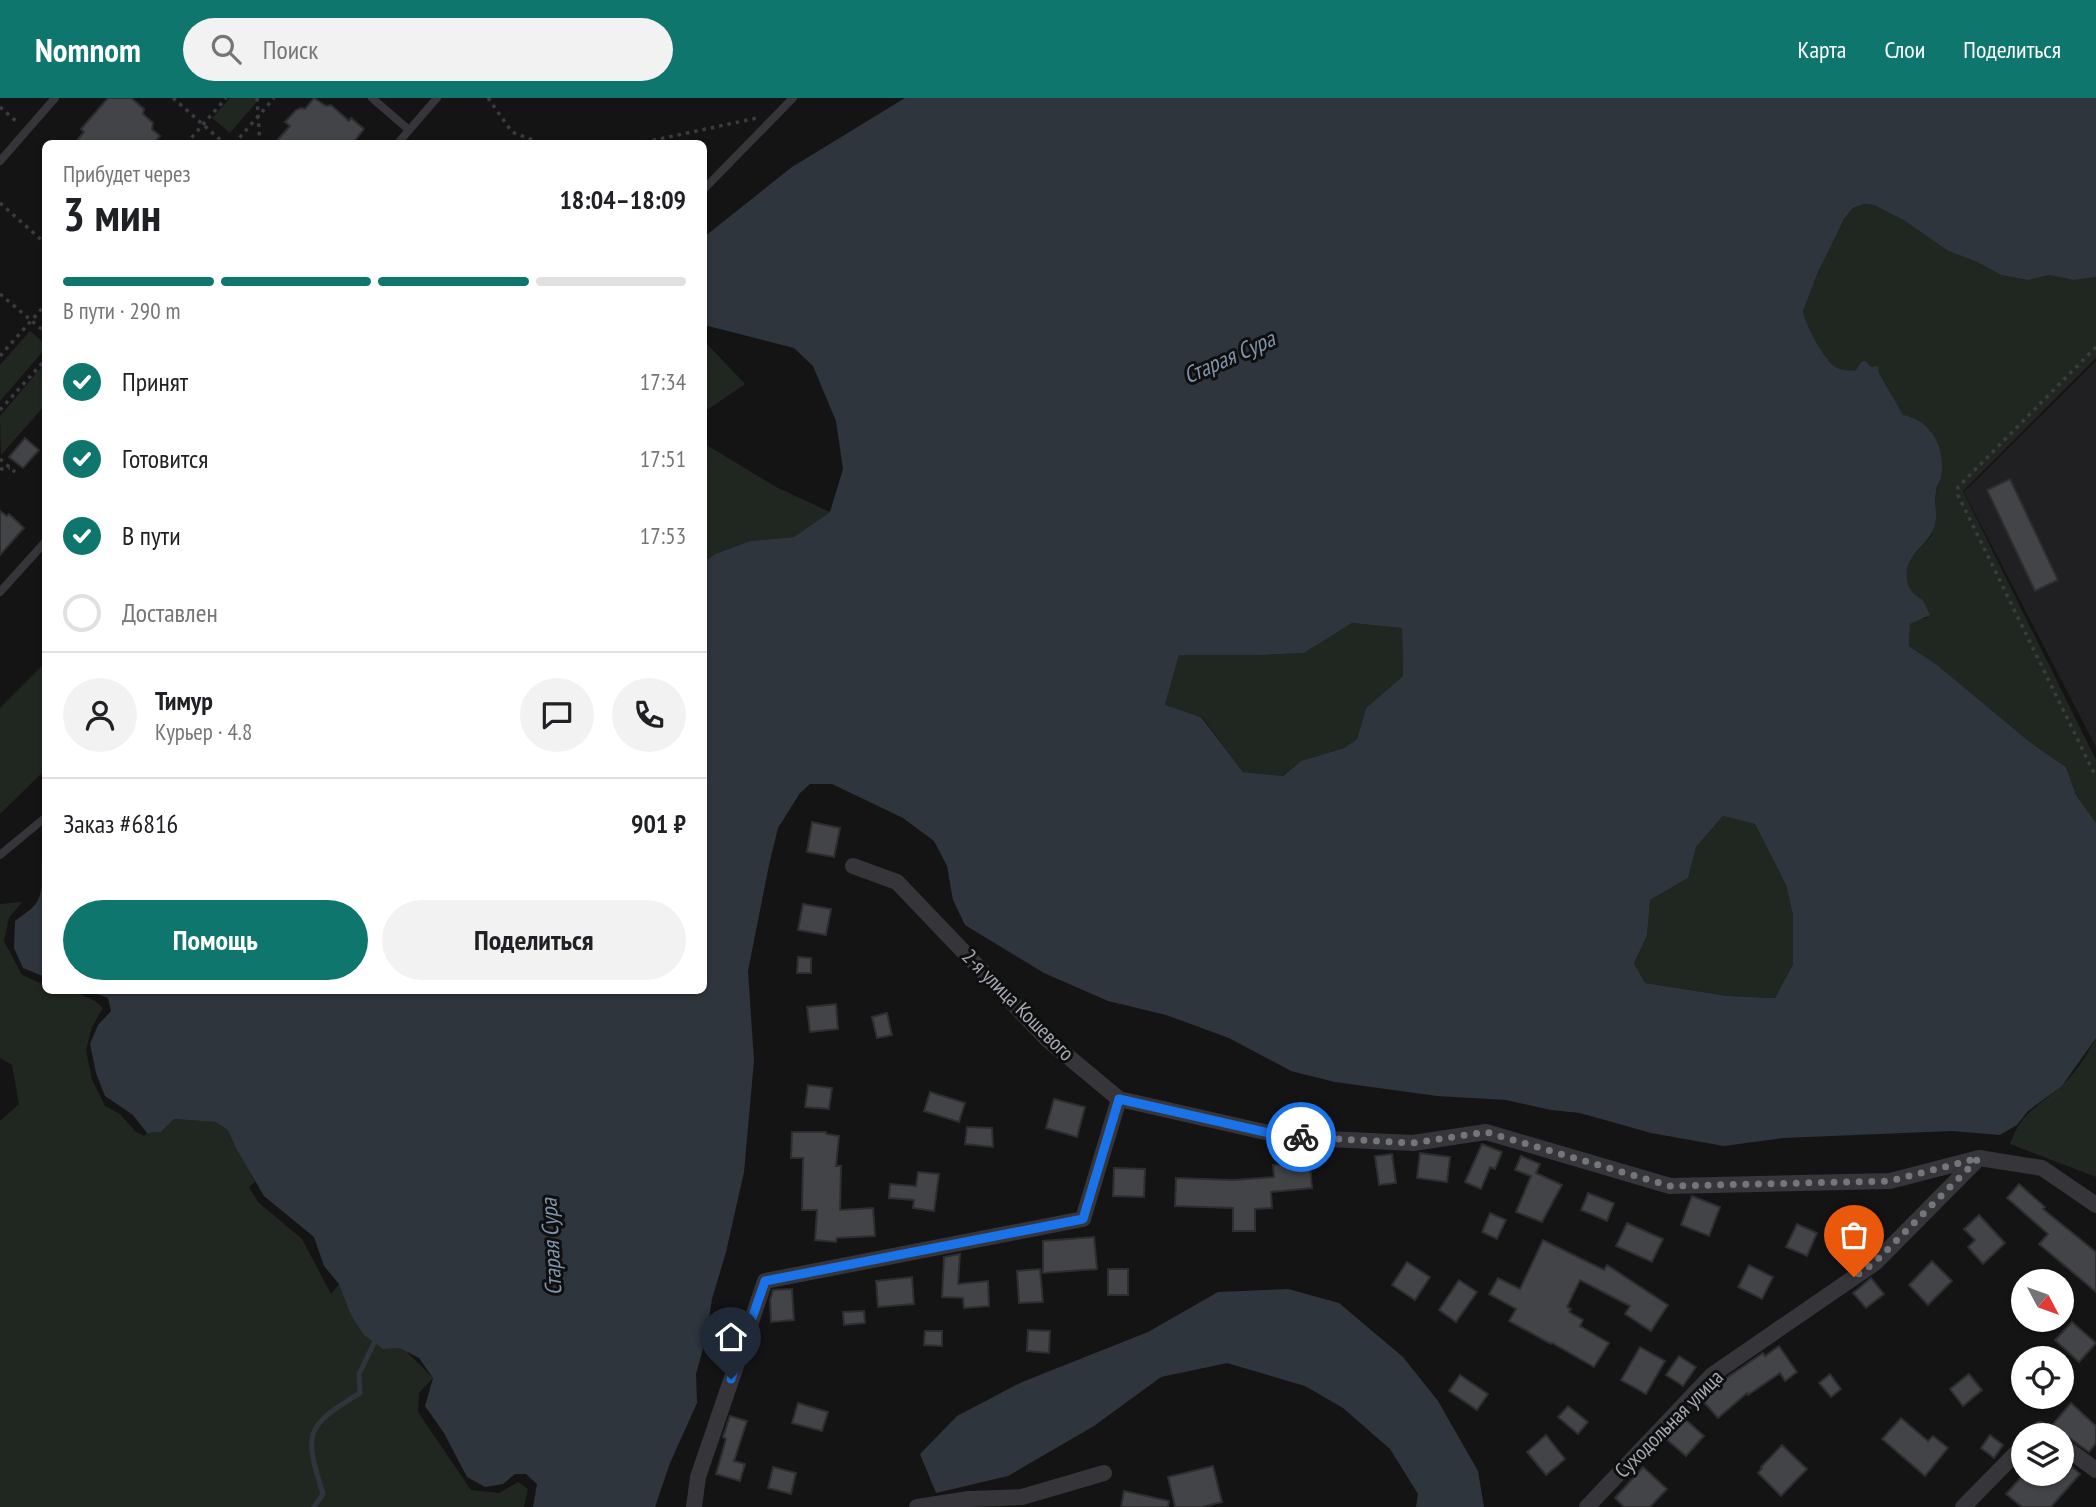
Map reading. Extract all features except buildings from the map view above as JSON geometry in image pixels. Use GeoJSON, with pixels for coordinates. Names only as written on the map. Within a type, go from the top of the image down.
{"type":"FeatureCollection","features":[{"type":"Feature","properties":{"kind":"street","name":"2-я улица Кошевого"},"geometry":{"type":"LineString","coordinates":[[853,866],[897,882],[1047,1040],[1119,1099],[1287,1137],[1413,1143],[1486,1132],[1670,1186],[1890,1181],[1979,1158],[2042,1168],[2096,1205]]}},
{"type":"Feature","properties":{"kind":"street"},"geometry":{"type":"LineString","coordinates":[[694,1507],[698,1477],[765,1281],[1083,1219],[1119,1099]]}},
{"type":"Feature","properties":{"kind":"street","name":"Суходольная улица"},"geometry":{"type":"LineString","coordinates":[[1587,1507],[1712,1375],[1874,1263],[1979,1158]]}},
{"type":"Feature","properties":{"kind":"street"},"geometry":{"type":"LineString","coordinates":[[2074,1453],[2096,1469]]}},
{"type":"Feature","properties":{"kind":"street"},"geometry":{"type":"LineString","coordinates":[[1963,1507],[2011,1458]]}},
{"type":"Feature","properties":{"kind":"street"},"geometry":{"type":"LineString","coordinates":[[917,1507],[969,1499],[1022,1497],[1104,1473]]}},
{"type":"Feature","properties":{"kind":"lane"},"geometry":{"type":"LineString","coordinates":[[0,161],[55,98]]}},
{"type":"Feature","properties":{"kind":"lane"},"geometry":{"type":"LineString","coordinates":[[372,98],[409,130]]}},
{"type":"Feature","properties":{"kind":"lane"},"geometry":{"type":"LineString","coordinates":[[400,140],[437,98]]}},
{"type":"Feature","properties":{"kind":"lane"},"geometry":{"type":"LineString","coordinates":[[707,186],[793,98]]}},
{"type":"Feature","properties":{"kind":"lane"},"geometry":{"type":"LineString","coordinates":[[0,592],[42,545]]}},
{"type":"Feature","properties":{"kind":"lane"},"geometry":{"type":"LineString","coordinates":[[0,855],[42,820]]}},
{"type":"Feature","properties":{"kind":"path"},"geometry":{"type":"LineString","coordinates":[[173,98],[221,140]]}},
{"type":"Feature","properties":{"kind":"path"},"geometry":{"type":"LineString","coordinates":[[189,140],[226,98]]}},
{"type":"Feature","properties":{"kind":"path"},"geometry":{"type":"LineString","coordinates":[[257,98],[260,140]]}},
{"type":"Feature","properties":{"kind":"path"},"geometry":{"type":"LineString","coordinates":[[237,140],[274,98]]}},
{"type":"Feature","properties":{"kind":"path"},"geometry":{"type":"LineString","coordinates":[[488,98],[512,132],[533,140]]}},
{"type":"Feature","properties":{"kind":"path"},"geometry":{"type":"LineString","coordinates":[[0,107],[27,131]]}},
{"type":"Feature","properties":{"kind":"path"},"geometry":{"type":"LineString","coordinates":[[655,140],[778,114]]}},
{"type":"Feature","properties":{"kind":"path"},"geometry":{"type":"LineString","coordinates":[[0,203],[42,240]]}},
{"type":"Feature","properties":{"kind":"path"},"geometry":{"type":"LineString","coordinates":[[0,294],[42,330]]}},
{"type":"Feature","properties":{"kind":"path"},"geometry":{"type":"LineString","coordinates":[[0,356],[42,309]]}},
{"type":"Feature","properties":{"kind":"path"},"geometry":{"type":"LineString","coordinates":[[2096,347],[1958,487],[1958,495],[2096,777]]}},
{"type":"Feature","properties":{"kind":"path"},"geometry":{"type":"LineString","coordinates":[[0,410],[42,363]]}},
{"type":"Feature","properties":{"kind":"path"},"geometry":{"type":"LineString","coordinates":[[0,459],[15,472]]}},
{"type":"Feature","properties":{"kind":"path"},"geometry":{"type":"LineString","coordinates":[[0,469],[10,468]]}},
{"type":"Feature","properties":{"kind":"shaded area"},"geometry":{"type":"Polygon","coordinates":[[[230,98],[260,98],[230,133],[212,118],[230,98]]]}},
{"type":"Feature","properties":{"kind":"shaded area"},"geometry":{"type":"Polygon","coordinates":[[[1864,204],[1874,205],[1905,221],[1948,251],[2001,275],[2028,280],[2050,275],[2073,280],[2096,277],[2096,358],[1963,491],[2096,760],[2096,823],[2076,795],[2066,767],[2031,743],[1936,664],[1909,646],[1910,624],[1927,618],[1907,586],[1906,572],[1910,559],[1931,536],[1936,522],[1936,492],[1941,477],[1931,431],[1910,417],[1903,416],[1879,373],[1878,366],[1872,368],[1861,362],[1857,370],[1845,371],[1829,362],[1815,341],[1803,311],[1841,226],[1854,208],[1864,204]]]}},
{"type":"Feature","properties":{"kind":"shaded area"},"geometry":{"type":"Polygon","coordinates":[[[30,331],[42,341],[42,352],[0,401],[0,365],[30,331]]]}},
{"type":"Feature","properties":{"kind":"shaded area"},"geometry":{"type":"Polygon","coordinates":[[[707,344],[745,384],[707,410],[707,344]]]}},
{"type":"Feature","properties":{"kind":"shaded area"},"geometry":{"type":"Polygon","coordinates":[[[2096,361],[2096,747],[1964,492],[2096,361]]]}},
{"type":"Feature","properties":{"kind":"shaded area"},"geometry":{"type":"Polygon","coordinates":[[[42,367],[42,408],[1,455],[0,416],[42,367]]]}},
{"type":"Feature","properties":{"kind":"shaded area"},"geometry":{"type":"Polygon","coordinates":[[[707,445],[776,487],[830,512],[794,537],[750,541],[715,554],[707,560],[707,445]]]}},
{"type":"Feature","properties":{"kind":"shaded area"},"geometry":{"type":"Polygon","coordinates":[[[1352,623],[1402,628],[1403,676],[1366,708],[1357,739],[1344,748],[1301,761],[1282,776],[1243,772],[1202,717],[1165,706],[1179,655],[1304,653],[1352,623]]]}},
{"type":"Feature","properties":{"kind":"shaded area"},"geometry":{"type":"Polygon","coordinates":[[[42,666],[42,773],[0,814],[0,708],[42,666]]]}},
{"type":"Feature","properties":{"kind":"shaded area"},"geometry":{"type":"Polygon","coordinates":[[[1723,816],[1755,824],[1786,885],[1793,915],[1793,964],[1775,998],[1728,996],[1645,983],[1634,963],[1647,936],[1650,900],[1688,878],[1696,847],[1723,816]]]}},
{"type":"Feature","properties":{"kind":"shaded area"},"geometry":{"type":"Polygon","coordinates":[[[22,902],[9,918],[4,941],[22,975],[42,984],[42,994],[76,994],[91,999],[103,1008],[92,1027],[86,1050],[92,1080],[105,1106],[120,1114],[135,1131],[144,1136],[147,1133],[161,1132],[174,1119],[215,1122],[228,1130],[255,1182],[249,1187],[258,1202],[302,1239],[331,1294],[339,1284],[433,1378],[419,1393],[418,1412],[471,1490],[499,1493],[518,1482],[528,1489],[524,1507],[0,1507],[0,1121],[19,1104],[12,1065],[0,1058],[0,904],[22,902]]]}},
{"type":"Feature","properties":{"kind":"shaded area"},"geometry":{"type":"Polygon","coordinates":[[[2096,1038],[2096,1177],[2010,1144],[2025,1117],[2071,1077],[2096,1038]]]}},
{"type":"Feature","properties":{"kind":"water","name":"Старая Сура"},"geometry":{"type":"Polygon","coordinates":[[[905,98],[2096,98],[2096,277],[2073,280],[2050,275],[2028,280],[2001,275],[1948,251],[1905,221],[1874,205],[1864,204],[1853,208],[1844,219],[1818,272],[1803,311],[1807,325],[1829,361],[1837,368],[1845,370],[1856,370],[1861,362],[1865,361],[1871,367],[1878,366],[1879,373],[1903,415],[1929,429],[1939,446],[1942,467],[1936,490],[1935,525],[1932,533],[1913,556],[1907,571],[1909,587],[1923,600],[1930,615],[1910,624],[1909,646],[1936,664],[2031,743],[2066,767],[2076,795],[2096,823],[2096,1038],[2062,1086],[2028,1111],[2017,1125],[2000,1135],[1952,1131],[1783,1138],[1724,1146],[1651,1133],[1580,1113],[1506,1100],[1437,1096],[1335,1082],[1291,1071],[1229,1038],[1166,1015],[1108,1001],[1044,973],[965,925],[953,900],[947,866],[934,841],[903,818],[832,784],[810,784],[800,793],[778,828],[769,865],[748,971],[754,1061],[744,1172],[696,1374],[697,1403],[670,1463],[655,1507],[533,1507],[537,1484],[526,1474],[515,1474],[503,1484],[485,1487],[467,1477],[444,1433],[425,1406],[433,1378],[419,1358],[400,1348],[383,1349],[364,1335],[351,1315],[339,1284],[324,1266],[314,1237],[264,1196],[228,1130],[215,1122],[174,1119],[161,1132],[147,1133],[133,1115],[105,1096],[96,1073],[90,1044],[98,1025],[111,1011],[108,998],[97,994],[707,994],[707,560],[715,554],[750,541],[794,537],[830,512],[843,469],[836,421],[813,366],[794,348],[707,326],[707,235],[792,167],[905,98]],[[1352,623],[1304,653],[1179,655],[1165,705],[1201,717],[1243,772],[1283,776],[1301,761],[1344,748],[1357,739],[1366,708],[1403,676],[1402,628],[1352,623]],[[1723,816],[1696,847],[1688,878],[1650,900],[1647,936],[1634,963],[1645,983],[1728,996],[1775,998],[1793,964],[1793,915],[1786,885],[1755,824],[1723,816]]]}},
{"type":"Feature","properties":{"kind":"water"},"geometry":{"type":"Polygon","coordinates":[[[42,865],[42,976],[23,968],[14,948],[15,921],[38,901],[42,865]]]}},
{"type":"Feature","properties":{"kind":"water"},"geometry":{"type":"Polygon","coordinates":[[[1288,1289],[1339,1303],[1403,1357],[1438,1401],[1478,1471],[1484,1507],[1416,1507],[1418,1494],[1390,1449],[1343,1408],[1305,1386],[1227,1363],[1161,1377],[1094,1426],[1008,1476],[936,1493],[920,1454],[957,1416],[1022,1382],[1148,1332],[1218,1292],[1288,1289]]]}},
{"type":"Feature","properties":{"kind":"waterway"},"geometry":{"type":"LineString","coordinates":[[314,1507],[323,1494],[313,1457],[313,1433],[328,1415],[360,1393],[359,1374],[374,1343]]}},
{"type":"Feature","properties":{"kind":"way so far"},"geometry":{"type":"LineString","coordinates":[[1301,1137],[1413,1143],[1486,1132],[1670,1186],[1890,1181],[1979,1158],[1874,1263],[1854,1277]]}},
{"type":"Feature","properties":{"kind":"route"},"geometry":{"type":"LineString","coordinates":[[731,1379],[765,1281],[1083,1219],[1119,1099],[1287,1137],[1301,1137]]}}]}
